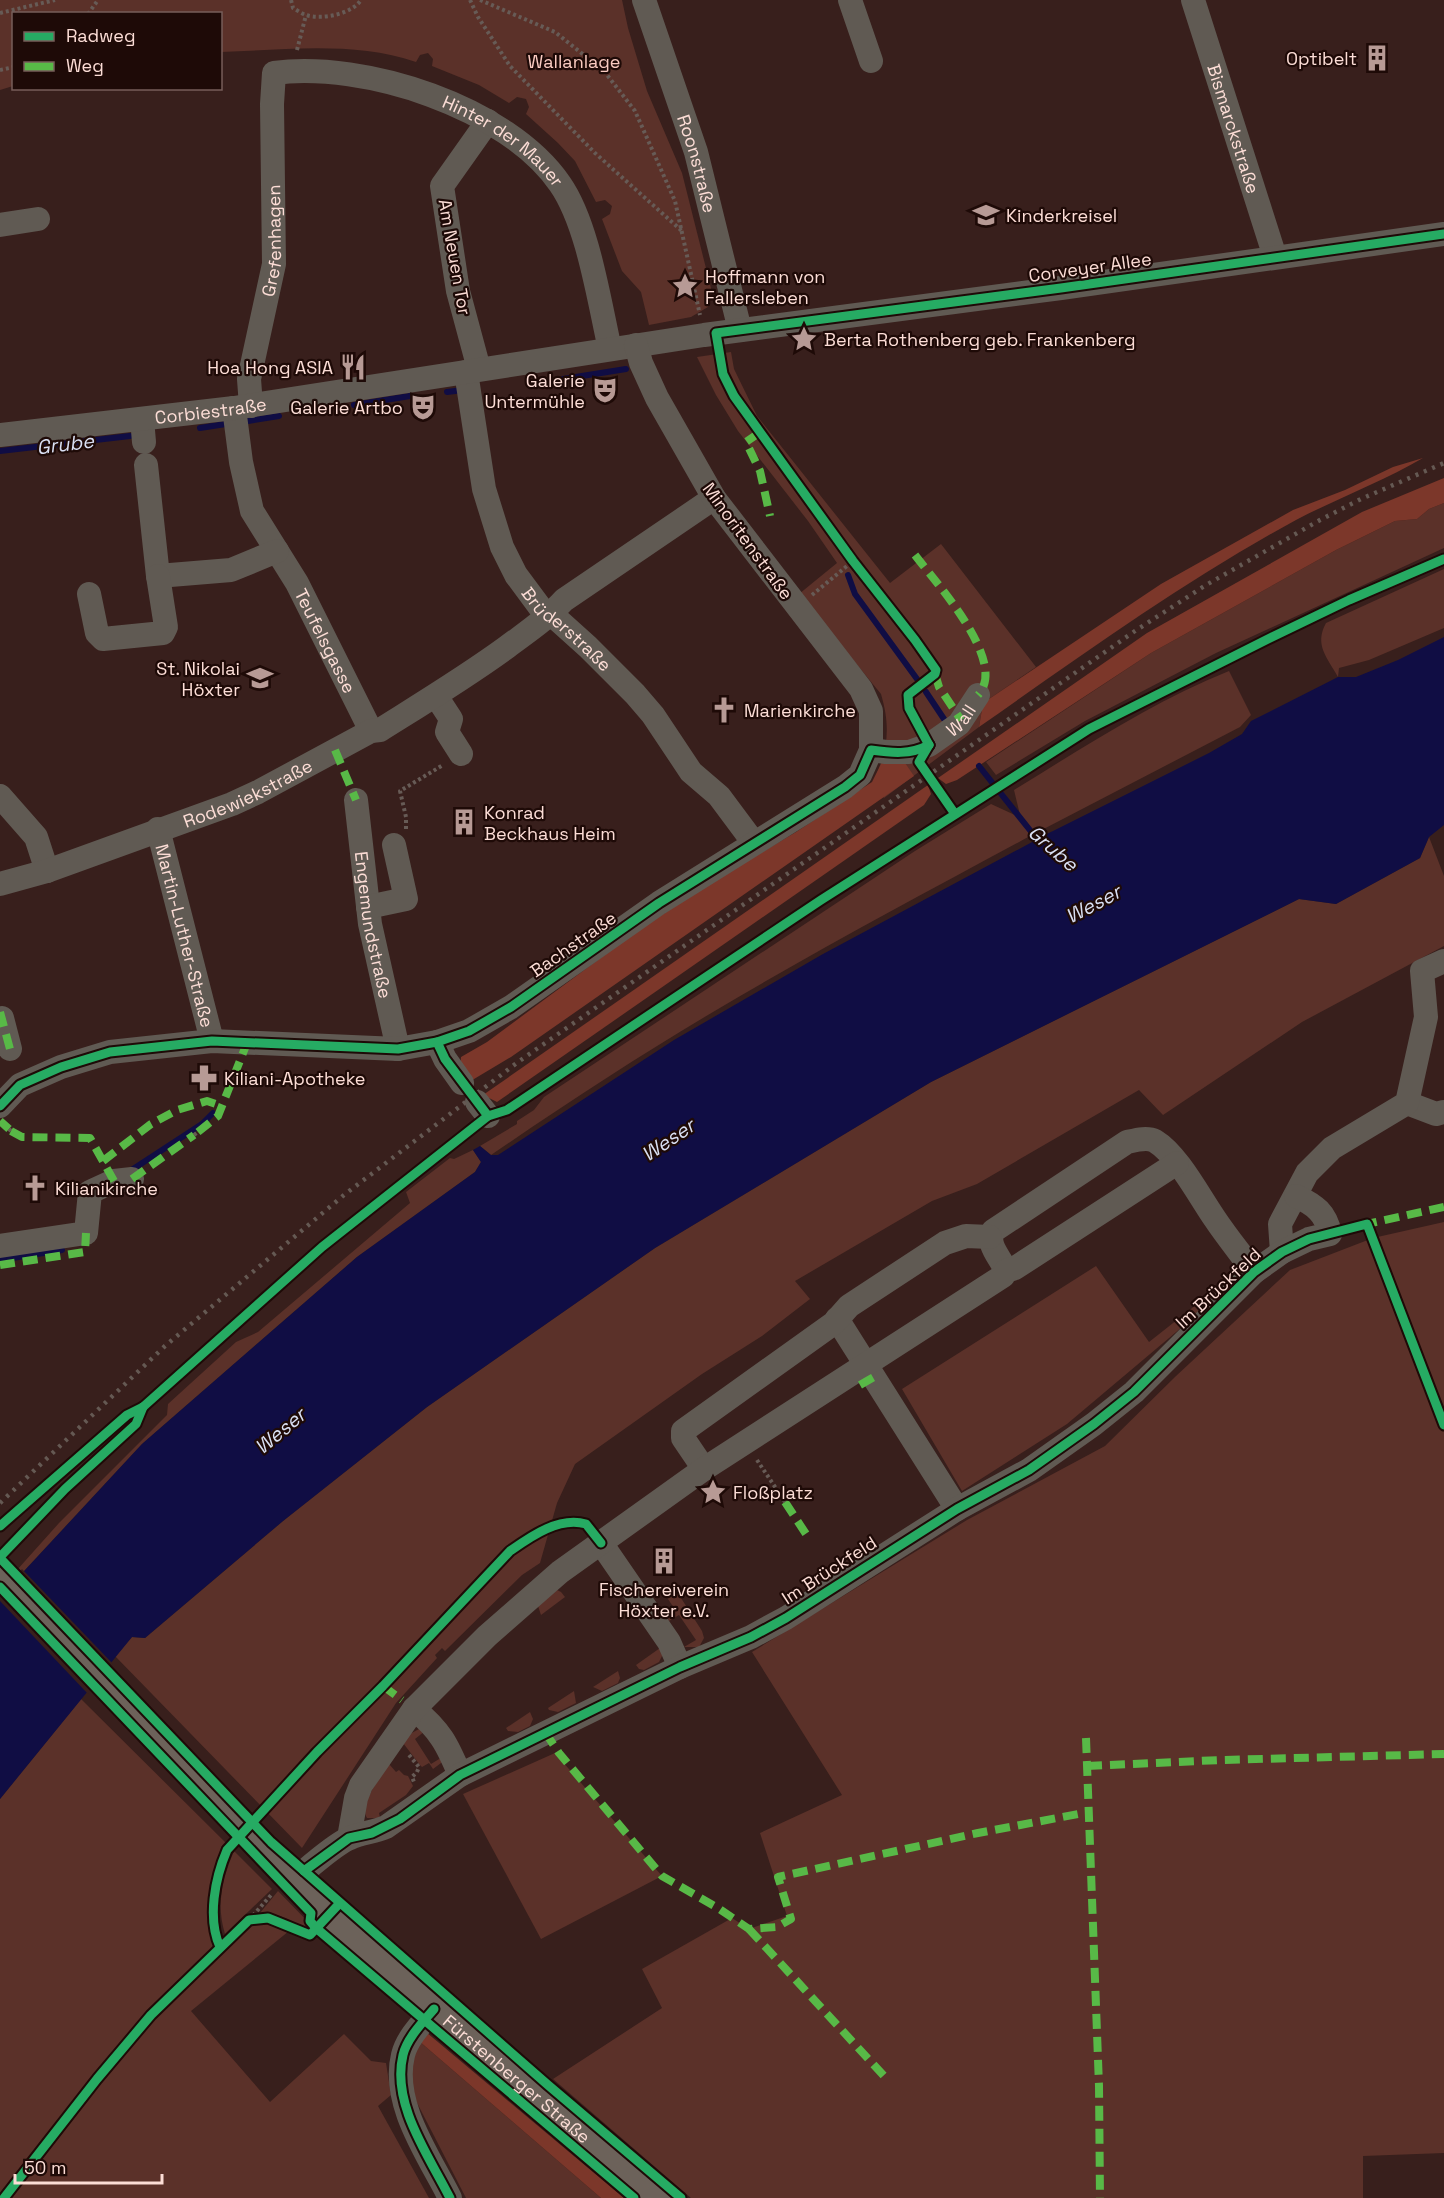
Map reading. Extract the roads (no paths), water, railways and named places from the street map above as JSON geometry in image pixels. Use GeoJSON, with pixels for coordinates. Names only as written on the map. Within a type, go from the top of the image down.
{"type":"FeatureCollection","features":[{"type":"Feature","properties":{"kind":"main road","name":"Fürstenberger Straße"},"geometry":{"type":"LineString","coordinates":[[0,1573],[327,1917],[657,2198]]}},
{"type":"Feature","properties":{"kind":"street","name":"Roonstraße"},"geometry":{"type":"LineString","coordinates":[[644,0],[696,152],[740,330]]}},
{"type":"Feature","properties":{"kind":"street"},"geometry":{"type":"LineString","coordinates":[[850,0],[870,61]]}},
{"type":"Feature","properties":{"kind":"street","name":"Bismarckstraße"},"geometry":{"type":"LineString","coordinates":[[1192,0],[1275,257]]}},
{"type":"Feature","properties":{"kind":"street","name":"Hinter der Mauer"},"geometry":{"type":"LineString","coordinates":[[282,72],[333,73],[371,77],[454,103],[488,121],[531,153],[560,184],[579,221],[610,349]]}},
{"type":"Feature","properties":{"kind":"street","name":"Grefenhagen"},"geometry":{"type":"LineString","coordinates":[[239,415],[274,264],[272,116],[282,72]]}},
{"type":"Feature","properties":{"kind":"street","name":"Am Neuen Tor"},"geometry":{"type":"LineString","coordinates":[[471,376],[442,186],[488,121]]}},
{"type":"Feature","properties":{"kind":"street"},"geometry":{"type":"LineString","coordinates":[[0,225],[39,219]]}},
{"type":"Feature","properties":{"kind":"street","name":"Corveyer Allee"},"geometry":{"type":"LineString","coordinates":[[740,330],[1444,234]]}},
{"type":"Feature","properties":{"kind":"street","name":"Corbiestraße"},"geometry":{"type":"LineString","coordinates":[[0,435],[35,442],[144,442],[239,415],[471,376],[610,349],[740,330]]}},
{"type":"Feature","properties":{"kind":"street","name":"Minoritenstraße"},"geometry":{"type":"LineString","coordinates":[[636,345],[641,363],[657,398],[714,498],[861,689],[871,711],[871,739]]}},
{"type":"Feature","properties":{"kind":"street","name":"Brüderstraße"},"geometry":{"type":"LineString","coordinates":[[471,376],[484,489],[502,547],[516,575],[542,610],[558,620],[588,646],[635,694],[653,715],[691,772],[719,796],[754,843]]}},
{"type":"Feature","properties":{"kind":"street","name":"Teufelsgasse"},"geometry":{"type":"LineString","coordinates":[[239,415],[248,497],[252,511],[297,583],[371,731]]}},
{"type":"Feature","properties":{"kind":"street"},"geometry":{"type":"LineString","coordinates":[[89,594],[97,633],[103,639],[163,633],[166,627],[158,576],[144,442]]}},
{"type":"Feature","properties":{"kind":"street","name":"Rodewiekstraße"},"geometry":{"type":"LineString","coordinates":[[0,885],[58,873],[158,829],[205,814],[258,792],[371,731],[380,730],[436,696],[550,616],[564,600],[714,498]]}},
{"type":"Feature","properties":{"kind":"street"},"geometry":{"type":"LineString","coordinates":[[158,576],[231,570],[277,551]]}},
{"type":"Feature","properties":{"kind":"street","name":"Wall"},"geometry":{"type":"LineString","coordinates":[[871,739],[886,752],[909,752],[929,746],[959,724],[978,695]]}},
{"type":"Feature","properties":{"kind":"street"},"geometry":{"type":"LineString","coordinates":[[436,696],[451,719],[447,732],[461,754]]}},
{"type":"Feature","properties":{"kind":"street","name":"Bachstraße"},"geometry":{"type":"LineString","coordinates":[[0,1106],[20,1085],[85,1058],[110,1052],[212,1041],[398,1049],[438,1042],[469,1032],[511,1007],[659,903],[845,787],[860,775],[871,739]]}},
{"type":"Feature","properties":{"kind":"street"},"geometry":{"type":"LineString","coordinates":[[0,796],[36,837],[58,873]]}},
{"type":"Feature","properties":{"kind":"street","name":"Engemundstraße"},"geometry":{"type":"LineString","coordinates":[[356,800],[370,924],[398,1049]]}},
{"type":"Feature","properties":{"kind":"street","name":"Martin-Luther-Straße"},"geometry":{"type":"LineString","coordinates":[[158,829],[212,1041]]}},
{"type":"Feature","properties":{"kind":"street"},"geometry":{"type":"LineString","coordinates":[[368,907],[406,899],[394,845]]}},
{"type":"Feature","properties":{"kind":"street"},"geometry":{"type":"LineString","coordinates":[[1282,1252],[1280,1224],[1307,1173],[1332,1148],[1407,1103],[1426,1017],[1422,971],[1444,961]]}},
{"type":"Feature","properties":{"kind":"street"},"geometry":{"type":"LineString","coordinates":[[2,1018],[9,1049]]}},
{"type":"Feature","properties":{"kind":"street"},"geometry":{"type":"LineString","coordinates":[[438,1042],[445,1059],[475,1100]]}},
{"type":"Feature","properties":{"kind":"street"},"geometry":{"type":"LineString","coordinates":[[1407,1103],[1436,1114],[1444,1112]]}},
{"type":"Feature","properties":{"kind":"street"},"geometry":{"type":"LineString","coordinates":[[1006,1271],[992,1245],[990,1237],[993,1231],[1127,1142],[1152,1139],[1163,1147],[1177,1163],[1254,1272]]}},
{"type":"Feature","properties":{"kind":"street"},"geometry":{"type":"LineString","coordinates":[[349,1838],[360,1785],[414,1709],[520,1606],[601,1543],[704,1469],[1003,1276],[1006,1271],[1015,1268],[1177,1163]]}},
{"type":"Feature","properties":{"kind":"street"},"geometry":{"type":"LineString","coordinates":[[0,1246],[86,1233],[90,1192],[114,1181],[132,1179]]}},
{"type":"Feature","properties":{"kind":"street","name":"Im Brückfeld"},"geometry":{"type":"LineString","coordinates":[[294,1881],[349,1838],[386,1827],[460,1775],[680,1666],[751,1637],[786,1618],[957,1509],[1029,1470],[1094,1424],[1134,1392],[1254,1272],[1282,1252],[1309,1239],[1330,1234],[1324,1215],[1313,1204],[1296,1196]]}},
{"type":"Feature","properties":{"kind":"street"},"geometry":{"type":"LineString","coordinates":[[704,1469],[683,1438],[683,1431],[837,1319],[849,1306],[945,1243],[966,1236],[990,1237]]}},
{"type":"Feature","properties":{"kind":"street"},"geometry":{"type":"LineString","coordinates":[[837,1319],[957,1509]]}},
{"type":"Feature","properties":{"kind":"street"},"geometry":{"type":"LineString","coordinates":[[601,1543],[669,1642],[680,1666]]}},
{"type":"Feature","properties":{"kind":"street"},"geometry":{"type":"LineString","coordinates":[[414,1709],[434,1725],[444,1739],[460,1775]]}},
{"type":"Feature","properties":{"kind":"street"},"geometry":{"type":"LineString","coordinates":[[434,2009],[412,2037],[403,2054],[402,2090],[405,2110],[450,2198]]}},
{"type":"Feature","properties":{"kind":"water","name":"Weser"},"geometry":{"type":"Polygon","coordinates":[[[1444,637],[1444,825],[1429,837],[1420,858],[1336,904],[1299,899],[931,1082],[655,1248],[427,1407],[283,1521],[145,1638],[132,1637],[0,1799],[0,1597],[142,1444],[357,1257],[475,1172],[481,1162],[473,1150],[480,1146],[491,1155],[498,1155],[674,1040],[823,954],[1034,841],[1032,835],[1040,837],[1053,831],[1209,753],[1242,734],[1251,721],[1338,677],[1356,677],[1398,660],[1444,637]]]}},
{"type":"Feature","properties":{"kind":"waterway","name":"Grube"},"geometry":{"type":"LineString","coordinates":[[563,379],[626,369]]}},
{"type":"Feature","properties":{"kind":"waterway","name":"Grube"},"geometry":{"type":"LineString","coordinates":[[447,392],[463,390]]}},
{"type":"Feature","properties":{"kind":"waterway","name":"Grube"},"geometry":{"type":"LineString","coordinates":[[354,405],[410,396]]}},
{"type":"Feature","properties":{"kind":"waterway","name":"Grube"},"geometry":{"type":"LineString","coordinates":[[242,422],[279,416]]}},
{"type":"Feature","properties":{"kind":"waterway","name":"Grube"},"geometry":{"type":"LineString","coordinates":[[200,428],[232,423]]}},
{"type":"Feature","properties":{"kind":"waterway","name":"Grube"},"geometry":{"type":"LineString","coordinates":[[0,451],[130,436]]}},
{"type":"Feature","properties":{"kind":"waterway","name":"Grube"},"geometry":{"type":"LineString","coordinates":[[848,575],[855,594],[917,679]]}},
{"type":"Feature","properties":{"kind":"waterway","name":"Grube"},"geometry":{"type":"LineString","coordinates":[[926,692],[944,719]]}},
{"type":"Feature","properties":{"kind":"waterway","name":"Grube"},"geometry":{"type":"LineString","coordinates":[[979,766],[1037,839]]}},
{"type":"Feature","properties":{"kind":"waterway"},"geometry":{"type":"LineString","coordinates":[[130,1171],[202,1124],[213,1113]]}},
{"type":"Feature","properties":{"kind":"waterway"},"geometry":{"type":"LineString","coordinates":[[0,1260],[62,1250]]}},
{"type":"Feature","properties":{"kind":"railway"},"geometry":{"type":"LineString","coordinates":[[0,1503],[165,1346],[344,1195],[518,1062],[1135,631],[1206,585],[1320,520],[1361,499],[1444,463]]}},
{"type":"Feature","properties":{"kind":"place","name":"Optibelt"},"geometry":{"type":"Point","coordinates":[1377,58]}},
{"type":"Feature","properties":{"kind":"place","name":"Kinderkreisel"},"geometry":{"type":"Point","coordinates":[986,215]}},
{"type":"Feature","properties":{"kind":"place","name":"Hoffmann von Fallersleben"},"geometry":{"type":"Point","coordinates":[685,286]}},
{"type":"Feature","properties":{"kind":"place","name":"Berta Rothenberg geb. Frankenberg"},"geometry":{"type":"Point","coordinates":[804,339]}},
{"type":"Feature","properties":{"kind":"place","name":"Hoa Hong ASIA"},"geometry":{"type":"Point","coordinates":[353,367]}},
{"type":"Feature","properties":{"kind":"place","name":"Galerie Untermühle"},"geometry":{"type":"Point","coordinates":[605,390]}},
{"type":"Feature","properties":{"kind":"place","name":"Galerie Artbo"},"geometry":{"type":"Point","coordinates":[423,407]}},
{"type":"Feature","properties":{"kind":"place","name":"St. Nikolai Höxter"},"geometry":{"type":"Point","coordinates":[260,678]}},
{"type":"Feature","properties":{"kind":"place","name":"Marienkirche"},"geometry":{"type":"Point","coordinates":[724,710]}},
{"type":"Feature","properties":{"kind":"place","name":"Konrad Beckhaus Heim"},"geometry":{"type":"Point","coordinates":[464,822]}},
{"type":"Feature","properties":{"kind":"place","name":"Kiliani-Apotheke"},"geometry":{"type":"Point","coordinates":[204,1078]}},
{"type":"Feature","properties":{"kind":"place","name":"Kilianikirche"},"geometry":{"type":"Point","coordinates":[35,1188]}},
{"type":"Feature","properties":{"kind":"place","name":"Floßplatz"},"geometry":{"type":"Point","coordinates":[713,1492]}},
{"type":"Feature","properties":{"kind":"place","name":"Fischereiverein Höxter e.V."},"geometry":{"type":"Point","coordinates":[664,1561]}},
{"type":"Feature","properties":{"kind":"park label","name":"Wallanlage"},"geometry":{"type":"Point","coordinates":[574,61]}}]}
